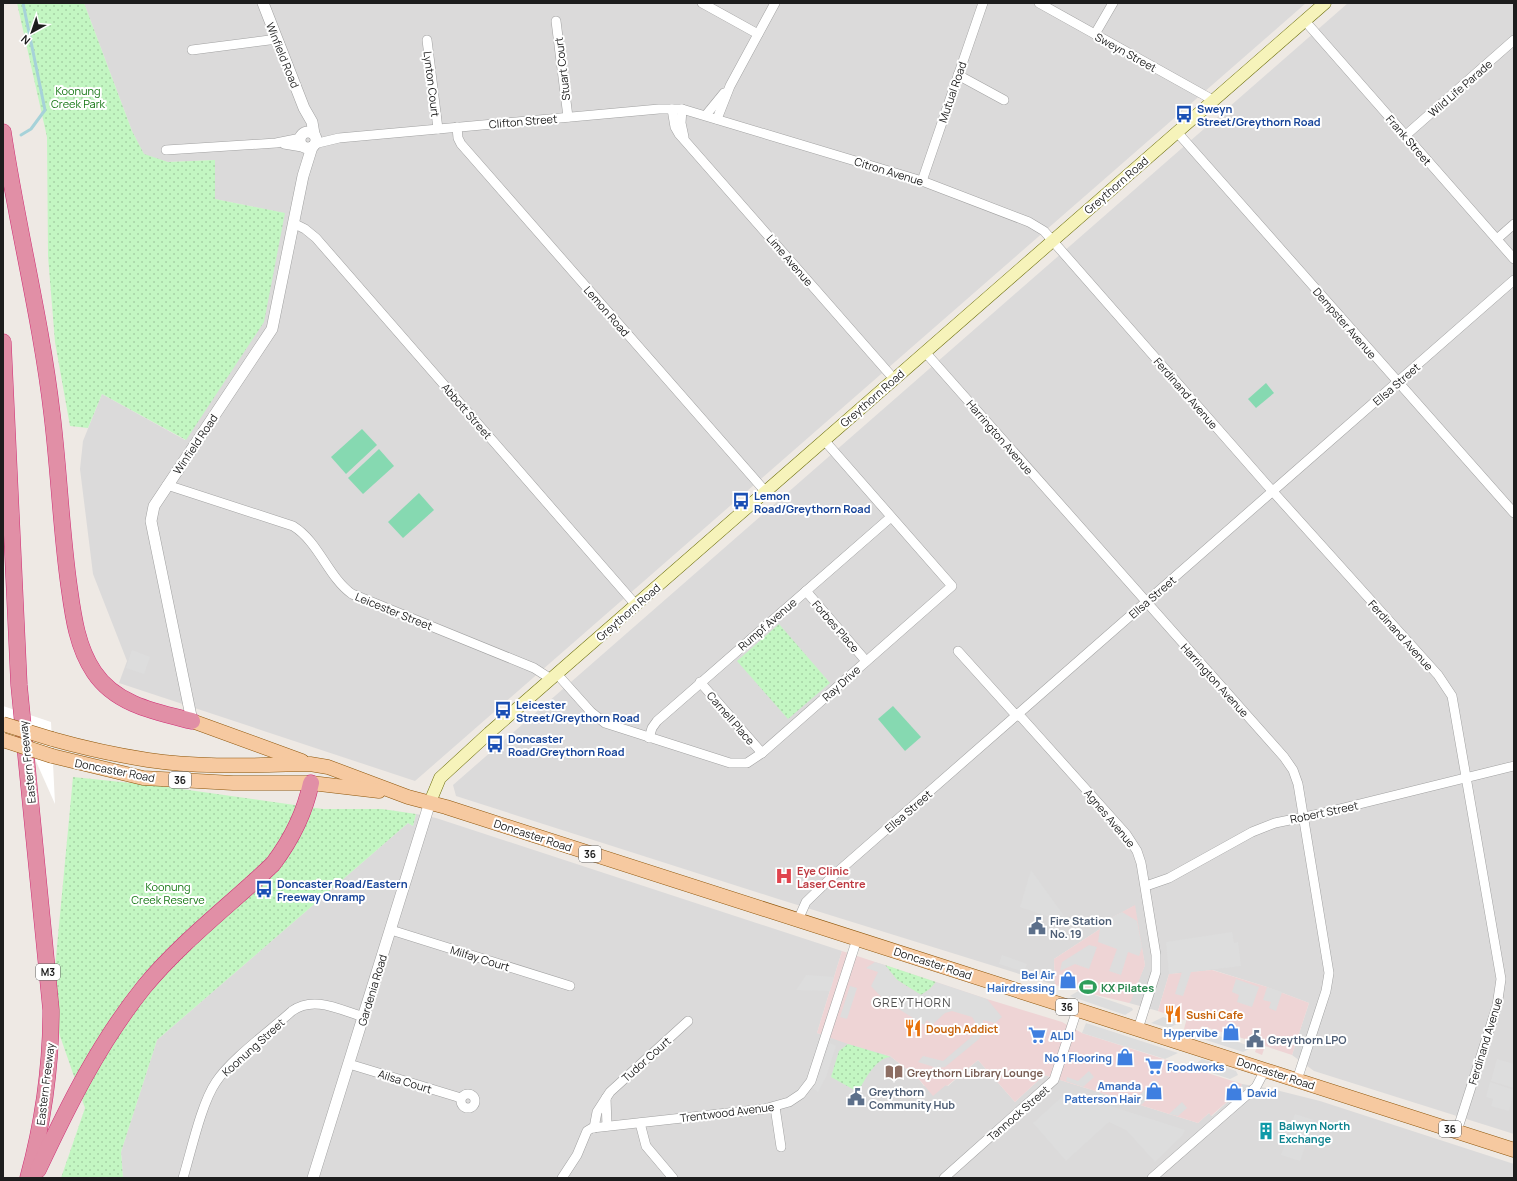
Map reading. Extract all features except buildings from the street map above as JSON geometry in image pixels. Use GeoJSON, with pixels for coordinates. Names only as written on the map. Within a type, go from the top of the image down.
{"type":"FeatureCollection","features":[{"type":"Feature","properties":{"kind":"highway","name":"36"},"geometry":{"type":"LineString","coordinates":[[3,132],[24,253],[37,317],[51,406],[66,559],[78,639],[94,673],[108,688],[140,707],[192,721]]}},
{"type":"Feature","properties":{"kind":"highway","name":"Eastern Freeway"},"geometry":{"type":"LineString","coordinates":[[3,342],[19,685],[51,1010],[51,1052],[43,1113],[28,1178]]}},
{"type":"Feature","properties":{"kind":"highway"},"geometry":{"type":"LineString","coordinates":[[34,1178],[71,1100],[90,1066],[121,1017],[145,986],[181,949],[273,864],[284,850],[296,828],[311,783]]}},
{"type":"Feature","properties":{"kind":"main road","name":"Greythorn Road"},"geometry":{"type":"LineString","coordinates":[[430,802],[440,778],[554,676],[1325,3]]}},
{"type":"Feature","properties":{"kind":"main road","name":"Doncaster Road"},"geometry":{"type":"LineString","coordinates":[[192,721],[310,764]]}},
{"type":"Feature","properties":{"kind":"main road","name":"Doncaster Road"},"geometry":{"type":"LineString","coordinates":[[3,724],[52,740],[80,747],[149,760],[200,764],[310,764],[328,767],[397,793],[430,802],[1514,1150]]}},
{"type":"Feature","properties":{"kind":"main road","name":"Doncaster Road"},"geometry":{"type":"LineString","coordinates":[[3,740],[52,756],[144,778],[233,784],[311,783],[397,793]]}},
{"type":"Feature","properties":{"kind":"main road"},"geometry":{"type":"LineString","coordinates":[[310,764],[311,783]]}},
{"type":"Feature","properties":{"kind":"street","name":"Winfield Road"},"geometry":{"type":"LineString","coordinates":[[192,721],[150,517],[154,506],[167,485],[272,329],[303,176],[308,141],[304,108],[262,3]]}},
{"type":"Feature","properties":{"kind":"street"},"geometry":{"type":"LineString","coordinates":[[702,3],[758,34]]}},
{"type":"Feature","properties":{"kind":"street"},"geometry":{"type":"LineString","coordinates":[[717,118],[730,86],[775,3]]}},
{"type":"Feature","properties":{"kind":"street","name":"Mutual Road"},"geometry":{"type":"LineString","coordinates":[[922,181],[983,3]]}},
{"type":"Feature","properties":{"kind":"street","name":"Sweyn Street"},"geometry":{"type":"LineString","coordinates":[[1039,3],[1213,100]]}},
{"type":"Feature","properties":{"kind":"street"},"geometry":{"type":"LineString","coordinates":[[1095,34],[1113,3]]}},
{"type":"Feature","properties":{"kind":"street","name":"Stuart Court"},"geometry":{"type":"LineString","coordinates":[[556,21],[568,117]]}},
{"type":"Feature","properties":{"kind":"street","name":"Frank Street"},"geometry":{"type":"LineString","coordinates":[[1305,21],[1514,259]]}},
{"type":"Feature","properties":{"kind":"street"},"geometry":{"type":"LineString","coordinates":[[192,50],[277,39]]}},
{"type":"Feature","properties":{"kind":"street","name":"Lynton Court"},"geometry":{"type":"LineString","coordinates":[[427,40],[438,128]]}},
{"type":"Feature","properties":{"kind":"street","name":"Wild Life Parade"},"geometry":{"type":"LineString","coordinates":[[1406,136],[1514,40]]}},
{"type":"Feature","properties":{"kind":"street"},"geometry":{"type":"LineString","coordinates":[[958,75],[1004,100]]}},
{"type":"Feature","properties":{"kind":"street"},"geometry":{"type":"LineString","coordinates":[[706,115],[730,86]]}},
{"type":"Feature","properties":{"kind":"street","name":"Clifton Street"},"geometry":{"type":"LineString","coordinates":[[166,150],[308,141],[438,128],[672,109],[682,109],[717,118]]}},
{"type":"Feature","properties":{"kind":"street","name":"Lime Avenue"},"geometry":{"type":"LineString","coordinates":[[672,109],[676,131],[894,379]]}},
{"type":"Feature","properties":{"kind":"street"},"geometry":{"type":"LineString","coordinates":[[682,109],[682,128],[685,140]]}},
{"type":"Feature","properties":{"kind":"street","name":"Citron Avenue"},"geometry":{"type":"LineString","coordinates":[[717,118],[922,181],[1037,226],[1052,241]]}},
{"type":"Feature","properties":{"kind":"street","name":"Lemon Road"},"geometry":{"type":"LineString","coordinates":[[457,127],[461,144],[765,492]]}},
{"type":"Feature","properties":{"kind":"street","name":"Dempster Avenue"},"geometry":{"type":"LineString","coordinates":[[1177,132],[1514,513]]}},
{"type":"Feature","properties":{"kind":"street","name":"Abbott Street"},"geometry":{"type":"LineString","coordinates":[[293,223],[305,229],[316,238],[636,605]]}},
{"type":"Feature","properties":{"kind":"street"},"geometry":{"type":"LineString","coordinates":[[1496,239],[1514,224]]}},
{"type":"Feature","properties":{"kind":"street","name":"Ferdinand Avenue"},"geometry":{"type":"LineString","coordinates":[[1052,241],[1273,492],[1445,683],[1454,704],[1501,979],[1497,1006],[1457,1131]]}},
{"type":"Feature","properties":{"kind":"street","name":"Ellsa Street"},"geometry":{"type":"LineString","coordinates":[[798,920],[804,905],[809,898],[1514,280]]}},
{"type":"Feature","properties":{"kind":"street","name":"Harrington Avenue"},"geometry":{"type":"LineString","coordinates":[[925,352],[1289,764],[1298,784],[1328,972],[1326,991],[1297,1080]]}},
{"type":"Feature","properties":{"kind":"street","name":"Ray Drive"},"geometry":{"type":"LineString","coordinates":[[554,676],[600,720],[649,738],[736,764],[751,762],[762,754],[952,586],[824,440]]}},
{"type":"Feature","properties":{"kind":"street","name":"Leicester Street"},"geometry":{"type":"LineString","coordinates":[[167,485],[293,526],[306,536],[343,586],[352,594],[554,676]]}},
{"type":"Feature","properties":{"kind":"street","name":"Rumpf Avenue"},"geometry":{"type":"LineString","coordinates":[[649,738],[652,728],[657,721],[700,682],[892,517]]}},
{"type":"Feature","properties":{"kind":"street","name":"Forbes Place"},"geometry":{"type":"LineString","coordinates":[[806,591],[866,661]]}},
{"type":"Feature","properties":{"kind":"street","name":"Agnes Avenue"},"geometry":{"type":"LineString","coordinates":[[958,650],[1013,712],[1022,718],[1130,838],[1137,851],[1146,886],[1156,965],[1138,1029]]}},
{"type":"Feature","properties":{"kind":"street","name":"Carnell Place"},"geometry":{"type":"LineString","coordinates":[[700,682],[762,754]]}},
{"type":"Feature","properties":{"kind":"street","name":"Robert Street"},"geometry":{"type":"LineString","coordinates":[[1146,886],[1177,874],[1261,828],[1275,822],[1304,817],[1514,766]]}},
{"type":"Feature","properties":{"kind":"street","name":"Gardenia Road"},"geometry":{"type":"LineString","coordinates":[[316,1177],[349,1064],[430,802]]}},
{"type":"Feature","properties":{"kind":"street","name":"Milfay Court"},"geometry":{"type":"LineString","coordinates":[[391,930],[570,986]]}},
{"type":"Feature","properties":{"kind":"street","name":"Trentwood Avenue"},"geometry":{"type":"LineString","coordinates":[[594,1128],[775,1107],[789,1102],[798,1096],[815,1073],[857,939]]}},
{"type":"Feature","properties":{"kind":"street","name":"Koonung Street"},"geometry":{"type":"LineString","coordinates":[[183,1178],[211,1090],[220,1076],[233,1063],[292,1012],[305,1004],[318,1003],[364,1017]]}},
{"type":"Feature","properties":{"kind":"street","name":"Tannock Street"},"geometry":{"type":"LineString","coordinates":[[944,1178],[1054,1080],[1077,1010]]}},
{"type":"Feature","properties":{"kind":"street","name":"Tudor Court"},"geometry":{"type":"LineString","coordinates":[[594,1128],[597,1112],[606,1098],[621,1082],[688,1021]]}},
{"type":"Feature","properties":{"kind":"street","name":"Ailsa Court"},"geometry":{"type":"LineString","coordinates":[[349,1064],[461,1098]]}},
{"type":"Feature","properties":{"kind":"street"},"geometry":{"type":"LineString","coordinates":[[1152,1178],[1256,1087],[1265,1070]]}},
{"type":"Feature","properties":{"kind":"street"},"geometry":{"type":"LineString","coordinates":[[606,1098],[607,1126]]}},
{"type":"Feature","properties":{"kind":"street"},"geometry":{"type":"LineString","coordinates":[[775,1107],[781,1147]]}},
{"type":"Feature","properties":{"kind":"street"},"geometry":{"type":"LineString","coordinates":[[640,1123],[646,1146],[673,1178]]}},
{"type":"Feature","properties":{"kind":"street"},"geometry":{"type":"LineString","coordinates":[[562,1178],[577,1155],[587,1131],[594,1128]]}},
{"type":"Feature","properties":{"kind":"shaded area"},"geometry":{"type":"Polygon","coordinates":[[[84,3],[1306,3],[415,781],[119,683],[127,661],[93,574],[80,469],[83,441],[102,394],[185,440],[284,213],[215,199],[215,160],[168,162],[144,155],[132,131],[84,3]]]}},
{"type":"Feature","properties":{"kind":"shaded area"},"geometry":{"type":"Polygon","coordinates":[[[1348,3],[1514,3],[1514,1134],[1314,1071],[1292,1055],[1309,1003],[1267,987],[1213,970],[1169,974],[1158,1011],[1129,1003],[1145,965],[1134,906],[1098,925],[1100,929],[1054,959],[1055,985],[775,898],[456,796],[453,785],[1348,3]]]}},
{"type":"Feature","properties":{"kind":"shaded area"},"geometry":{"type":"Polygon","coordinates":[[[132,650],[150,657],[144,674],[126,668],[132,650]]]}},
{"type":"Feature","properties":{"kind":"shaded area"},"geometry":{"type":"Polygon","coordinates":[[[416,814],[436,818],[842,951],[817,1033],[890,1056],[918,1078],[924,1086],[948,1086],[978,1060],[1015,1102],[1044,1075],[1198,1123],[1209,1113],[1212,1116],[1239,1091],[1242,1084],[1272,1089],[1320,1101],[1514,1164],[1514,1178],[123,1178],[121,1152],[157,1040],[408,823],[413,826],[416,814]]]}},
{"type":"Feature","properties":{"kind":"shaded area"},"geometry":{"type":"Polygon","coordinates":[[[1031,870],[1070,924],[1020,907],[1031,870]]]}},
{"type":"Feature","properties":{"kind":"shaded area"},"geometry":{"type":"Polygon","coordinates":[[[1135,905],[1145,965],[1129,1003],[1055,985],[1054,959],[1100,929],[1098,925],[1135,905]]]}},
{"type":"Feature","properties":{"kind":"shaded area"},"geometry":{"type":"Polygon","coordinates":[[[1122,912],[1137,921],[1142,947],[1139,956],[1128,952],[1121,975],[1109,971],[1117,949],[1098,942],[1100,929],[1098,925],[1122,912]]]}},
{"type":"Feature","properties":{"kind":"shaded area"},"geometry":{"type":"Polygon","coordinates":[[[1232,932],[1234,943],[1238,942],[1241,966],[1191,972],[1183,996],[1175,994],[1182,972],[1169,974],[1166,942],[1232,932]]]}},
{"type":"Feature","properties":{"kind":"shaded area"},"geometry":{"type":"Polygon","coordinates":[[[1089,945],[1097,947],[1089,969],[1075,964],[1060,971],[1062,962],[1089,945]]]}},
{"type":"Feature","properties":{"kind":"shaded area"},"geometry":{"type":"Polygon","coordinates":[[[842,951],[1062,1022],[1082,1033],[1242,1084],[1239,1091],[1211,1116],[1209,1113],[1198,1123],[1044,1075],[1015,1102],[978,1060],[933,1096],[918,1078],[890,1056],[817,1033],[842,951]]]}},
{"type":"Feature","properties":{"kind":"shaded area"},"geometry":{"type":"Polygon","coordinates":[[[1002,955],[1027,964],[1024,972],[999,964],[1002,955]]]}},
{"type":"Feature","properties":{"kind":"shaded area"},"geometry":{"type":"Polygon","coordinates":[[[875,962],[885,965],[897,980],[921,995],[930,989],[936,982],[987,999],[1002,1017],[995,1023],[983,1020],[984,1031],[979,1039],[945,1067],[937,1068],[918,1062],[923,1056],[943,1061],[976,1033],[977,1025],[972,1017],[952,1011],[945,1013],[932,1025],[927,1020],[924,1025],[883,999],[871,986],[878,972],[866,968],[875,962]]]}},
{"type":"Feature","properties":{"kind":"shaded area"},"geometry":{"type":"Polygon","coordinates":[[[1212,970],[1267,987],[1309,1003],[1292,1055],[1265,1046],[1262,1055],[1255,1052],[1258,1043],[1202,1026],[1199,1034],[1184,1029],[1187,1018],[1184,1020],[1158,1011],[1169,974],[1212,970]]]}},
{"type":"Feature","properties":{"kind":"shaded area"},"geometry":{"type":"Polygon","coordinates":[[[806,975],[834,977],[830,991],[796,990],[806,975]]]}},
{"type":"Feature","properties":{"kind":"shaded area"},"geometry":{"type":"Polygon","coordinates":[[[1236,979],[1259,987],[1252,1007],[1237,1002],[1239,995],[1232,992],[1236,979]]]}},
{"type":"Feature","properties":{"kind":"shaded area"},"geometry":{"type":"Polygon","coordinates":[[[850,986],[857,988],[847,1019],[840,1017],[850,986]]]}},
{"type":"Feature","properties":{"kind":"shaded area"},"geometry":{"type":"Polygon","coordinates":[[[1267,987],[1282,992],[1276,1011],[1269,1008],[1271,1002],[1263,1000],[1267,987]]]}},
{"type":"Feature","properties":{"kind":"shaded area"},"geometry":{"type":"Polygon","coordinates":[[[1080,990],[1132,1008],[1133,1010],[1125,1015],[1070,996],[1080,990]]]}},
{"type":"Feature","properties":{"kind":"shaded area"},"geometry":{"type":"Polygon","coordinates":[[[1163,1017],[1175,1021],[1177,1024],[1169,1028],[1151,1023],[1163,1017]]]}},
{"type":"Feature","properties":{"kind":"shaded area"},"geometry":{"type":"Polygon","coordinates":[[[1086,1023],[1178,1053],[1165,1059],[1082,1033],[1086,1023]]]}},
{"type":"Feature","properties":{"kind":"shaded area"},"geometry":{"type":"Polygon","coordinates":[[[1213,1034],[1247,1045],[1249,1049],[1243,1052],[1203,1039],[1213,1034]]]}},
{"type":"Feature","properties":{"kind":"shaded area"},"geometry":{"type":"Polygon","coordinates":[[[830,1043],[836,1046],[826,1077],[818,1092],[812,1088],[819,1075],[830,1043]]]}},
{"type":"Feature","properties":{"kind":"shaded area"},"geometry":{"type":"Polygon","coordinates":[[[1202,1059],[1236,1071],[1238,1075],[1230,1079],[1197,1068],[1194,1065],[1202,1059]]]}},
{"type":"Feature","properties":{"kind":"shaded area"},"geometry":{"type":"Polygon","coordinates":[[[1497,1059],[1514,1064],[1514,1088],[1491,1081],[1497,1059]]]}},
{"type":"Feature","properties":{"kind":"shaded area"},"geometry":{"type":"Polygon","coordinates":[[[1089,1071],[1094,1077],[1083,1087],[1066,1081],[1067,1077],[1078,1081],[1089,1071]]]}},
{"type":"Feature","properties":{"kind":"shaded area"},"geometry":{"type":"Polygon","coordinates":[[[1490,1082],[1514,1090],[1509,1111],[1491,1106],[1493,1099],[1486,1097],[1490,1082]]]}},
{"type":"Feature","properties":{"kind":"shaded area"},"geometry":{"type":"Polygon","coordinates":[[[1146,1088],[1152,1095],[1141,1105],[1133,1102],[1146,1088]]]}},
{"type":"Feature","properties":{"kind":"shaded area"},"geometry":{"type":"Polygon","coordinates":[[[1067,1092],[1185,1130],[1182,1136],[1155,1162],[1126,1130],[1109,1122],[1066,1161],[1033,1123],[1067,1092]]]}},
{"type":"Feature","properties":{"kind":"shaded area"},"geometry":{"type":"Polygon","coordinates":[[[1182,1102],[1187,1108],[1178,1116],[1169,1114],[1182,1102]]]}},
{"type":"Feature","properties":{"kind":"shaded area"},"geometry":{"type":"Polygon","coordinates":[[[1295,1114],[1314,1120],[1300,1161],[1281,1155],[1295,1114]]]}},
{"type":"Feature","properties":{"kind":"green space","name":"Koonung Creek Park"},"geometry":{"type":"Polygon","coordinates":[[[17,3],[84,3],[132,131],[144,154],[168,162],[215,160],[215,199],[285,213],[264,322],[186,440],[102,394],[88,428],[70,426],[55,342],[48,256],[47,137],[17,3]]]}},
{"type":"Feature","properties":{"kind":"green space"},"geometry":{"type":"Polygon","coordinates":[[[1266,383],[1274,393],[1256,408],[1248,399],[1266,383]]]}},
{"type":"Feature","properties":{"kind":"green space"},"geometry":{"type":"Polygon","coordinates":[[[362,429],[377,445],[346,474],[331,457],[362,429]]]}},
{"type":"Feature","properties":{"kind":"green space"},"geometry":{"type":"Polygon","coordinates":[[[379,449],[394,466],[363,494],[348,478],[379,449]]]}},
{"type":"Feature","properties":{"kind":"green space"},"geometry":{"type":"Polygon","coordinates":[[[419,493],[434,510],[403,538],[388,522],[419,493]]]}},
{"type":"Feature","properties":{"kind":"green space"},"geometry":{"type":"Polygon","coordinates":[[[779,624],[830,683],[788,719],[737,661],[779,624]]]}},
{"type":"Feature","properties":{"kind":"green space"},"geometry":{"type":"Polygon","coordinates":[[[893,706],[921,737],[905,751],[878,719],[893,706]]]}},
{"type":"Feature","properties":{"kind":"green space","name":"Koonung Creek Reserve"},"geometry":{"type":"Polygon","coordinates":[[[73,777],[160,786],[323,809],[382,809],[416,814],[413,826],[408,823],[157,1040],[121,1152],[123,1178],[61,1178],[85,1108],[51,1010],[73,777]]]}},
{"type":"Feature","properties":{"kind":"green space"},"geometry":{"type":"Polygon","coordinates":[[[885,965],[936,982],[930,989],[921,995],[897,980],[885,965]]]}},
{"type":"Feature","properties":{"kind":"green space"},"geometry":{"type":"Polygon","coordinates":[[[848,1044],[891,1057],[880,1061],[871,1070],[858,1092],[831,1077],[839,1051],[848,1044]]]}},
{"type":"Feature","properties":{"kind":"pier"},"geometry":{"type":"Polygon","coordinates":[[[3,706],[51,722],[55,804],[35,759],[3,748],[3,706]]]}},
{"type":"Feature","properties":{"kind":"waterway"},"geometry":{"type":"LineString","coordinates":[[21,135],[31,129],[45,110],[23,3]]}},
{"type":"Feature","properties":{"kind":"place","name":"Sweyn Street/Greythorn Road"},"geometry":{"type":"Point","coordinates":[1184,114]}},
{"type":"Feature","properties":{"kind":"place","name":"Lemon Road/Greythorn Road"},"geometry":{"type":"Point","coordinates":[741,501]}},
{"type":"Feature","properties":{"kind":"place","name":"Leicester Street/Greythorn Road"},"geometry":{"type":"Point","coordinates":[503,710]}},
{"type":"Feature","properties":{"kind":"place","name":"Doncaster Road/Greythorn Road"},"geometry":{"type":"Point","coordinates":[495,744]}},
{"type":"Feature","properties":{"kind":"place","name":"Eye Clinic Laser Centre"},"geometry":{"type":"Point","coordinates":[784,876]}},
{"type":"Feature","properties":{"kind":"place","name":"Doncaster Road/Eastern Freeway Onramp"},"geometry":{"type":"Point","coordinates":[264,889]}},
{"type":"Feature","properties":{"kind":"place","name":"Fire Station No. 19"},"geometry":{"type":"Point","coordinates":[1037,926]}},
{"type":"Feature","properties":{"kind":"place","name":"Bel Air Hairdressing"},"geometry":{"type":"Point","coordinates":[1068,980]}},
{"type":"Feature","properties":{"kind":"place","name":"KX Pilates"},"geometry":{"type":"Point","coordinates":[1088,987]}},
{"type":"Feature","properties":{"kind":"place","name":"Sushi Cafe"},"geometry":{"type":"Point","coordinates":[1173,1014]}},
{"type":"Feature","properties":{"kind":"place","name":"Dough Addict"},"geometry":{"type":"Point","coordinates":[913,1028]}},
{"type":"Feature","properties":{"kind":"place","name":"Hypervibe"},"geometry":{"type":"Point","coordinates":[1231,1032]}},
{"type":"Feature","properties":{"kind":"place","name":"ALDI"},"geometry":{"type":"Point","coordinates":[1037,1035]}},
{"type":"Feature","properties":{"kind":"place","name":"Greythorn LPO"},"geometry":{"type":"Point","coordinates":[1255,1039]}},
{"type":"Feature","properties":{"kind":"place","name":"No 1 Flooring"},"geometry":{"type":"Point","coordinates":[1125,1057]}},
{"type":"Feature","properties":{"kind":"place","name":"Foodworks"},"geometry":{"type":"Point","coordinates":[1154,1066]}},
{"type":"Feature","properties":{"kind":"place","name":"Greythorn Library Lounge"},"geometry":{"type":"Point","coordinates":[894,1072]}},
{"type":"Feature","properties":{"kind":"place","name":"Amanda Patterson Hair"},"geometry":{"type":"Point","coordinates":[1154,1091]}},
{"type":"Feature","properties":{"kind":"place","name":"David"},"geometry":{"type":"Point","coordinates":[1234,1092]}},
{"type":"Feature","properties":{"kind":"place","name":"Greythorn Community Hub"},"geometry":{"type":"Point","coordinates":[856,1097]}},
{"type":"Feature","properties":{"kind":"place","name":"Balwyn North Exchange"},"geometry":{"type":"Point","coordinates":[1266,1131]}},
{"type":"Feature","properties":{"kind":"district","name":"GREYTHORN"},"geometry":{"type":"Point","coordinates":[912,1002]}}]}
